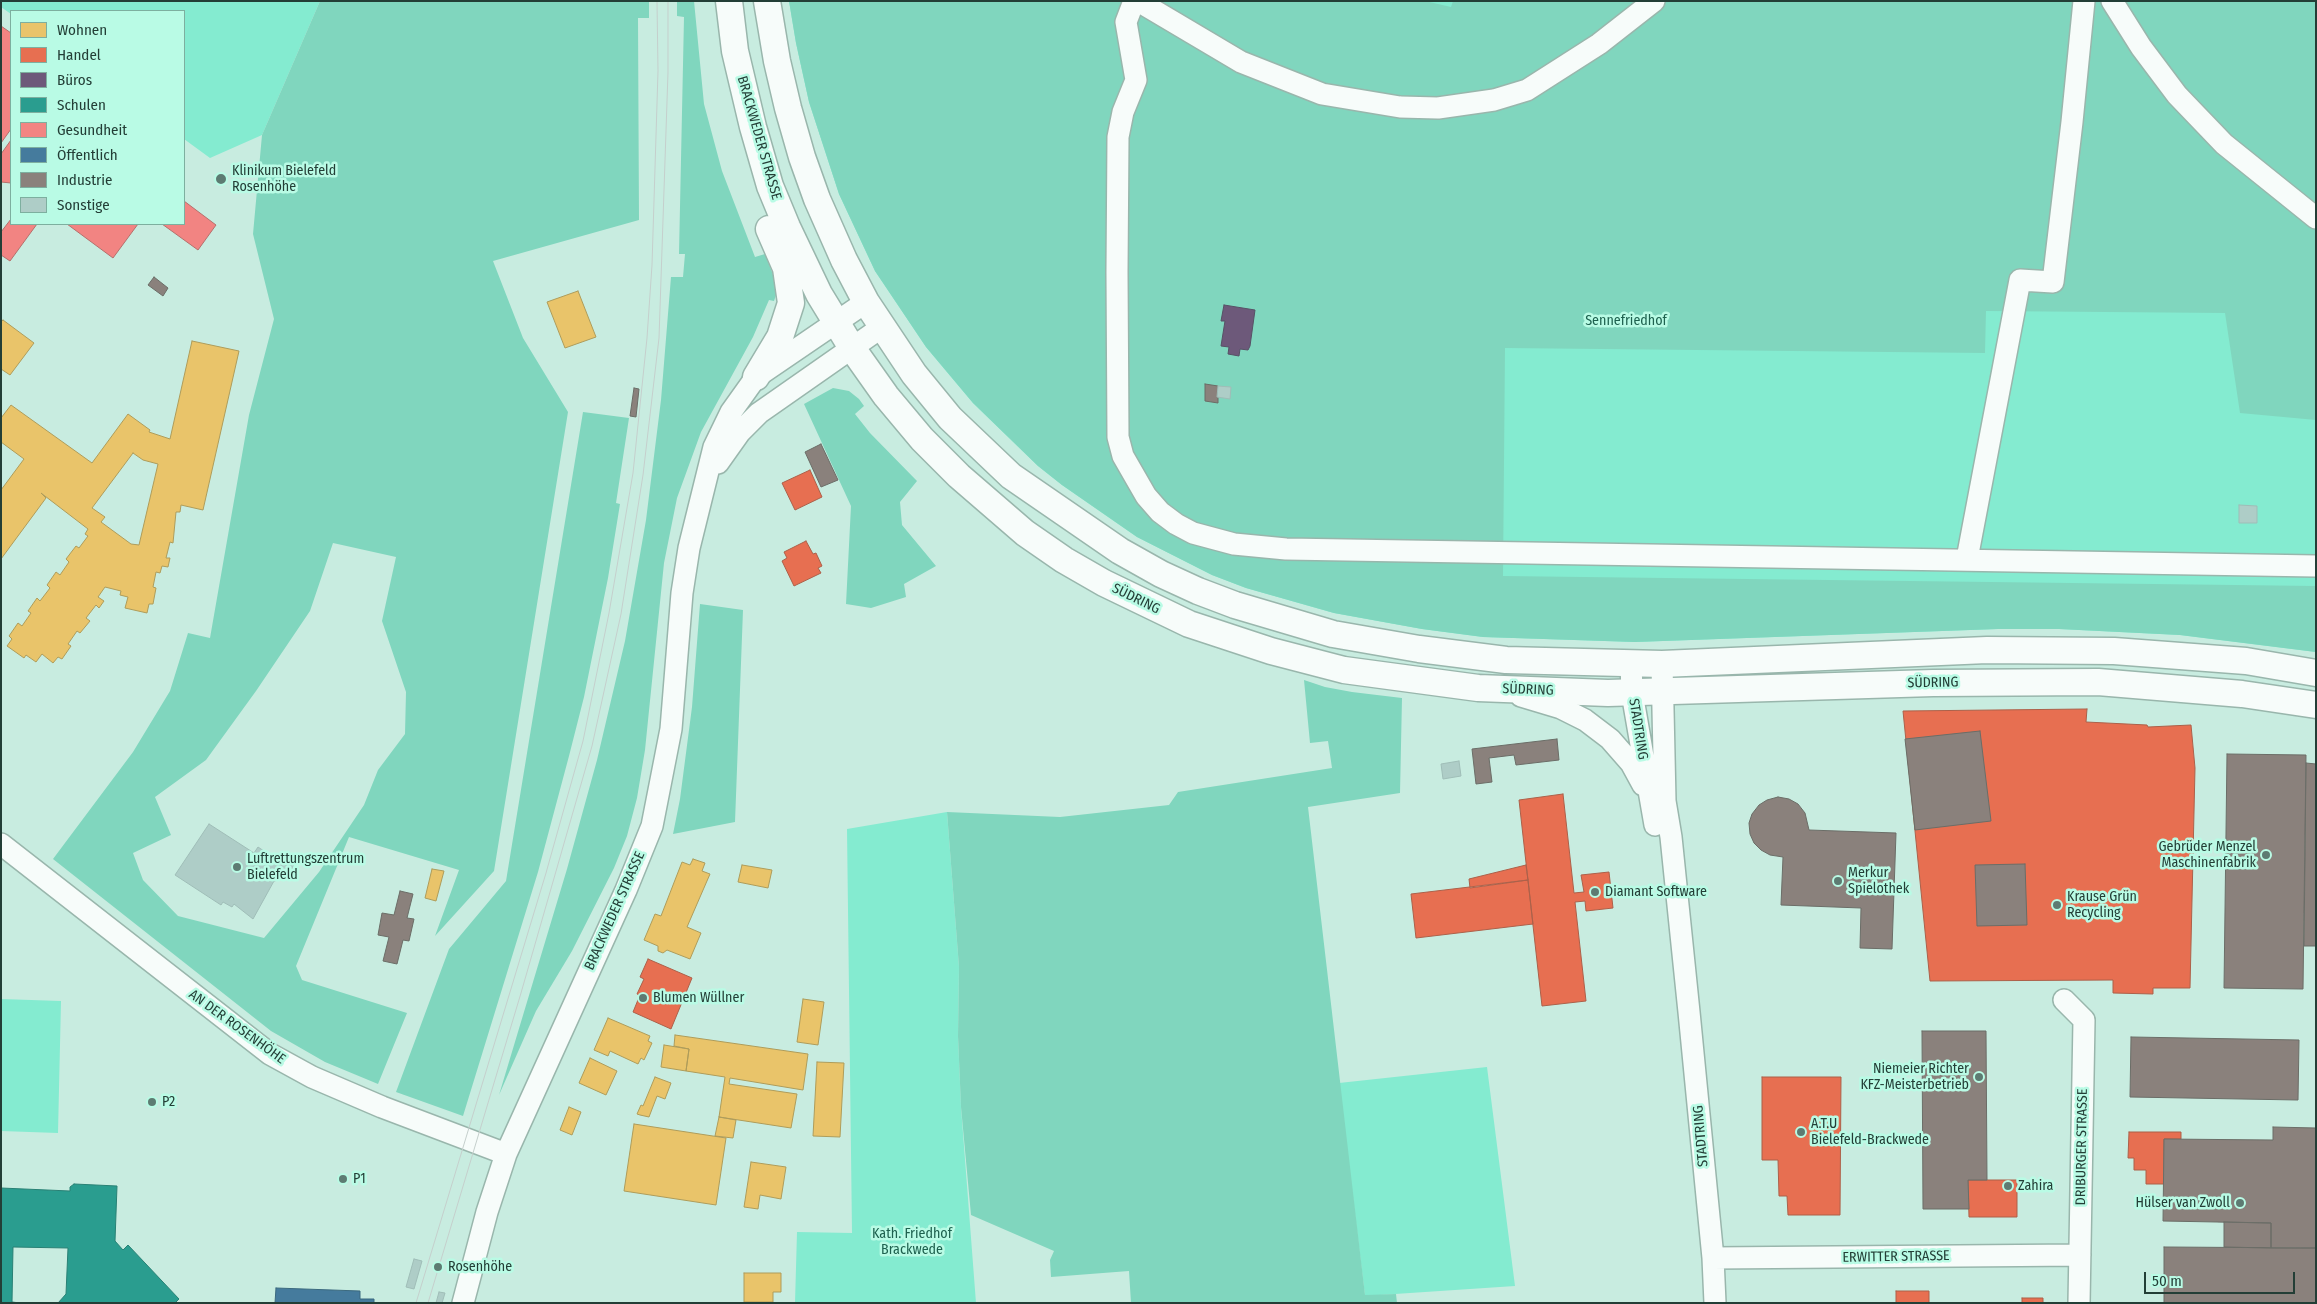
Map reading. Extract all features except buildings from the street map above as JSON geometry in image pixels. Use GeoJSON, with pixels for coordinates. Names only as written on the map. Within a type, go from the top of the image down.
{"type":"FeatureCollection","features":[{"type":"Feature","properties":{"kind":"main road","name":"BRACKWEDER STRASSE"},"geometry":{"type":"LineString","coordinates":[[729,1],[735,51],[752,127],[770,186],[815,286],[835,323],[852,348]]}},
{"type":"Feature","properties":{"kind":"main road"},"geometry":{"type":"LineString","coordinates":[[767,1],[777,61],[802,157],[834,239],[866,302],[924,387],[950,418],[1011,476],[1120,551],[1161,574],[1198,591],[1236,605],[1333,634],[1506,660],[1662,664],[1970,650],[2094,651],[2246,661],[2316,672]]}},
{"type":"Feature","properties":{"kind":"main road"},"geometry":{"type":"LineString","coordinates":[[735,51],[734,128],[753,188],[786,268],[791,303],[780,337],[756,377]]}},
{"type":"Feature","properties":{"kind":"main road","name":"SÜDRING"},"geometry":{"type":"LineString","coordinates":[[852,348],[886,396],[922,439],[959,476],[1025,533],[1064,560],[1104,583],[1189,624],[1271,651],[1344,670],[1478,688],[1632,693],[1933,683],[2098,682],[2242,694],[2316,705]]}},
{"type":"Feature","properties":{"kind":"street"},"geometry":{"type":"LineString","coordinates":[[1134,1],[1126,22],[1136,80],[1123,112],[1118,137],[1118,437],[1123,456],[1146,496],[1160,512],[1176,524],[1193,533],[1234,544],[1286,549],[2316,566]]}},
{"type":"Feature","properties":{"kind":"street"},"geometry":{"type":"LineString","coordinates":[[1138,1],[1241,62],[1322,94],[1400,107],[1438,108],[1494,100],[1527,90],[1599,44],[1654,1]]}},
{"type":"Feature","properties":{"kind":"street"},"geometry":{"type":"LineString","coordinates":[[1967,559],[2020,280],[2053,282],[2084,1]]}},
{"type":"Feature","properties":{"kind":"street"},"geometry":{"type":"LineString","coordinates":[[2112,1],[2141,47],[2177,95],[2224,144],[2316,218]]}},
{"type":"Feature","properties":{"kind":"street","name":"BRACKWEDER STRASSE"},"geometry":{"type":"LineString","coordinates":[[463,1303],[487,1212],[506,1154],[626,890],[652,826],[671,729],[682,593],[699,500],[714,447],[731,412],[756,377],[866,302]]}},
{"type":"Feature","properties":{"kind":"street","name":"BRACKWEDER STRASSE"},"geometry":{"type":"LineString","coordinates":[[699,500],[724,452],[759,413],[882,327]]}},
{"type":"Feature","properties":{"kind":"street","name":"STADTRING"},"geometry":{"type":"LineString","coordinates":[[1631,663],[1632,693],[1651,806],[1684,970]]}},
{"type":"Feature","properties":{"kind":"street","name":"STADTRING"},"geometry":{"type":"LineString","coordinates":[[1662,664],[1663,774],[1713,1258],[1715,1303]]}},
{"type":"Feature","properties":{"kind":"street"},"geometry":{"type":"LineString","coordinates":[[1478,688],[1532,698],[1585,720],[1610,739],[1631,763],[1651,806]]}},
{"type":"Feature","properties":{"kind":"street","name":"AN DER ROSENHÖHE"},"geometry":{"type":"LineString","coordinates":[[1,844],[270,1054],[312,1077],[382,1107],[506,1154]]}},
{"type":"Feature","properties":{"kind":"street","name":"DRIBURGER STRASSE"},"geometry":{"type":"LineString","coordinates":[[2064,1000],[2084,1020],[2079,1303]]}},
{"type":"Feature","properties":{"kind":"street","name":"ERWITTER STRASSE"},"geometry":{"type":"LineString","coordinates":[[1713,1258],[2080,1255]]}},
{"type":"Feature","properties":{"kind":"green space"},"geometry":{"type":"Polygon","coordinates":[[[1,1],[320,1],[262,135],[210,158],[185,140],[185,10],[10,10],[10,13],[1,7],[1,1]]]}},
{"type":"Feature","properties":{"kind":"green space"},"geometry":{"type":"Polygon","coordinates":[[[320,1],[649,1],[649,18],[638,18],[639,220],[493,261],[523,338],[568,412],[494,871],[435,936],[459,870],[349,837],[296,966],[302,980],[407,1013],[378,1084],[325,1062],[271,1031],[53,859],[133,752],[170,691],[188,633],[210,638],[249,415],[274,319],[253,234],[262,135],[320,1]],[[333,543],[310,611],[256,691],[206,760],[155,797],[171,835],[133,853],[143,880],[178,916],[264,938],[319,872],[364,805],[378,770],[405,734],[406,692],[382,621],[396,557],[333,543]]]}},
{"type":"Feature","properties":{"kind":"green space"},"geometry":{"type":"Polygon","coordinates":[[[677,1],[694,1],[704,104],[722,171],[755,257],[765,254],[774,277],[776,295],[774,301],[769,300],[753,337],[701,432],[677,498],[664,563],[645,750],[637,798],[627,836],[614,868],[572,951],[536,1011],[499,1095],[567,869],[597,760],[625,641],[646,520],[661,400],[671,277],[683,277],[685,254],[679,254],[684,17],[677,16],[677,1]]]}},
{"type":"Feature","properties":{"kind":"green space","name":"Sennefriedhof"},"geometry":{"type":"Polygon","coordinates":[[[789,1],[2316,1],[2316,652],[2180,635],[2059,629],[1998,629],[1635,642],[1483,637],[1422,629],[1334,613],[1246,588],[1212,575],[1137,537],[1038,466],[973,403],[926,347],[875,271],[839,194],[809,102],[789,1]]]}},
{"type":"Feature","properties":{"kind":"green space","name":"Sennefriedhof"},"geometry":{"type":"Polygon","coordinates":[[[789,1],[1425,1],[1451,7],[1453,1],[2316,1],[2316,420],[2240,413],[2225,313],[1986,311],[1985,353],[1505,348],[1503,576],[2316,586],[2316,652],[2180,635],[2059,629],[1998,629],[1635,642],[1483,637],[1422,629],[1334,613],[1246,588],[1212,575],[1137,537],[1038,466],[973,403],[926,347],[875,271],[839,194],[809,102],[789,1]]]}},
{"type":"Feature","properties":{"kind":"green space"},"geometry":{"type":"Polygon","coordinates":[[[833,388],[849,391],[859,399],[864,406],[855,414],[870,433],[917,481],[900,502],[902,525],[936,566],[904,584],[906,597],[871,608],[846,604],[851,506],[804,404],[833,388]]]}},
{"type":"Feature","properties":{"kind":"green space"},"geometry":{"type":"Polygon","coordinates":[[[583,412],[629,418],[616,503],[620,504],[608,578],[584,697],[538,872],[463,1116],[396,1092],[449,949],[506,881],[583,412]]]}},
{"type":"Feature","properties":{"kind":"green space"},"geometry":{"type":"Polygon","coordinates":[[[700,604],[743,610],[735,822],[673,834],[680,799],[692,707],[700,604]]]}},
{"type":"Feature","properties":{"kind":"green space"},"geometry":{"type":"Polygon","coordinates":[[[1304,680],[1325,687],[1352,692],[1402,698],[1400,793],[1308,807],[1365,1295],[1396,1294],[1397,1303],[1131,1303],[1129,1271],[1051,1277],[1050,1260],[1054,1251],[971,1215],[961,1107],[958,1036],[959,967],[947,812],[1060,817],[1169,805],[1178,792],[1332,768],[1328,741],[1310,743],[1304,680]]]}},
{"type":"Feature","properties":{"kind":"green space","name":"Kath. Friedhof Brackwede"},"geometry":{"type":"Polygon","coordinates":[[[947,812],[959,967],[958,1036],[961,1107],[976,1303],[795,1303],[797,1232],[852,1233],[847,829],[947,812]]]}},
{"type":"Feature","properties":{"kind":"green space"},"geometry":{"type":"Polygon","coordinates":[[[1,999],[61,1001],[58,1133],[1,1131],[1,999]]]}},
{"type":"Feature","properties":{"kind":"green space"},"geometry":{"type":"Polygon","coordinates":[[[1487,1067],[1515,1286],[1365,1296],[1339,1083],[1487,1067]]]}},
{"type":"Feature","properties":{"kind":"tram line"},"geometry":{"type":"LineString","coordinates":[[416,1303],[546,873],[583,741],[609,613],[633,473],[647,338],[652,265],[658,71],[657,1]]}},
{"type":"Feature","properties":{"kind":"tram line"},"geometry":{"type":"LineString","coordinates":[[428,1303],[521,993],[592,746],[621,614],[643,475],[659,338],[668,72],[668,1]]}},
{"type":"Feature","properties":{"kind":"place","name":"Klinikum Bielefeld Rosenhöhe"},"geometry":{"type":"Point","coordinates":[221,179]}},
{"type":"Feature","properties":{"kind":"place","name":"Gebrüder Menzel Maschinenfabrik"},"geometry":{"type":"Point","coordinates":[2266,855]}},
{"type":"Feature","properties":{"kind":"place","name":"Luftrettungszentrum Bielefeld"},"geometry":{"type":"Point","coordinates":[237,867]}},
{"type":"Feature","properties":{"kind":"place","name":"Merkur Spielothek"},"geometry":{"type":"Point","coordinates":[1838,881]}},
{"type":"Feature","properties":{"kind":"place","name":"Diamant Software"},"geometry":{"type":"Point","coordinates":[1595,892]}},
{"type":"Feature","properties":{"kind":"place","name":"Krause Grün Recycling"},"geometry":{"type":"Point","coordinates":[2057,905]}},
{"type":"Feature","properties":{"kind":"place","name":"Blumen Wüllner"},"geometry":{"type":"Point","coordinates":[643,998]}},
{"type":"Feature","properties":{"kind":"place","name":"Niemeier Richter KFZ-Meisterbetrieb"},"geometry":{"type":"Point","coordinates":[1979,1077]}},
{"type":"Feature","properties":{"kind":"place","name":"P2"},"geometry":{"type":"Point","coordinates":[152,1102]}},
{"type":"Feature","properties":{"kind":"place","name":"A.T.U Bielefeld-Brackwede"},"geometry":{"type":"Point","coordinates":[1801,1132]}},
{"type":"Feature","properties":{"kind":"place","name":"P1"},"geometry":{"type":"Point","coordinates":[343,1179]}},
{"type":"Feature","properties":{"kind":"place","name":"Zahira"},"geometry":{"type":"Point","coordinates":[2008,1186]}},
{"type":"Feature","properties":{"kind":"place","name":"Hülser van Zwoll"},"geometry":{"type":"Point","coordinates":[2240,1203]}},
{"type":"Feature","properties":{"kind":"place","name":"Rosenhöhe"},"geometry":{"type":"Point","coordinates":[438,1267]}}]}
